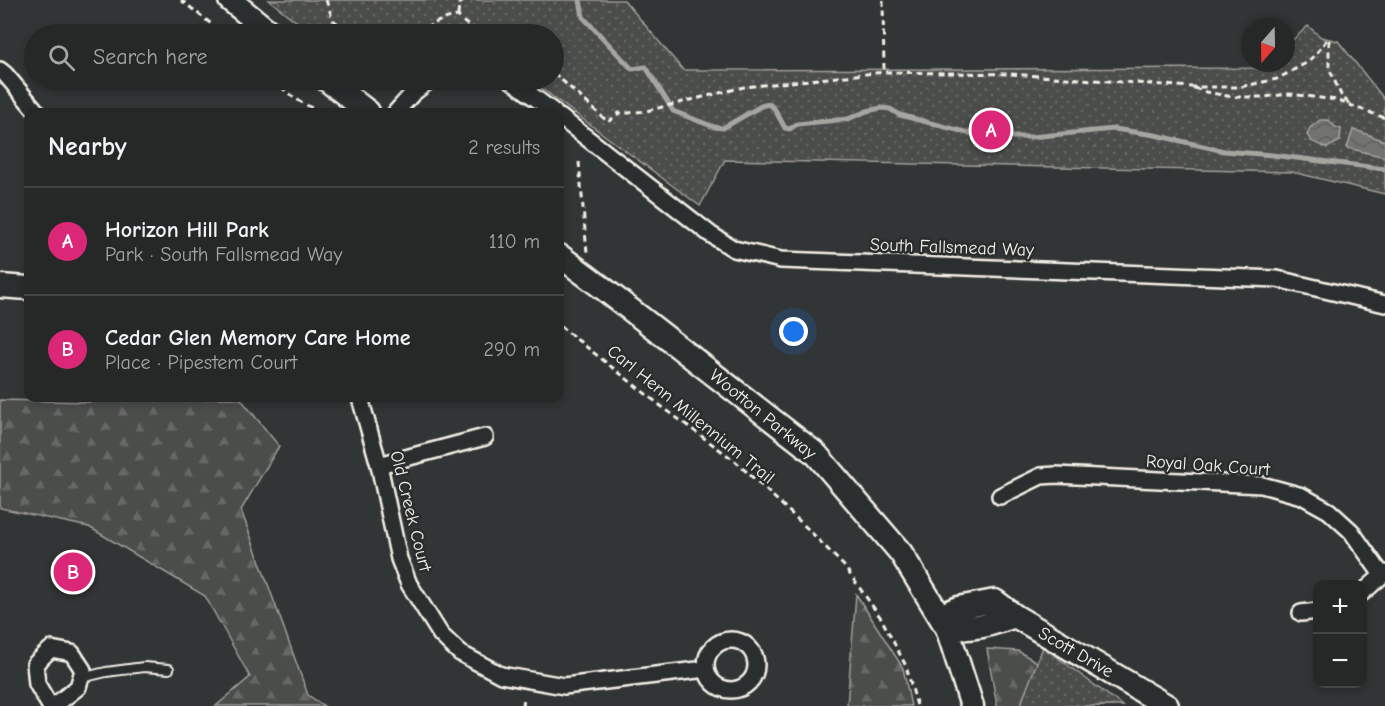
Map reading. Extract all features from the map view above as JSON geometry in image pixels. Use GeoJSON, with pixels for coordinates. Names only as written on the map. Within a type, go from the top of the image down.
{"type":"FeatureCollection","features":[{"type":"Feature","properties":{"kind":"main road"},"geometry":{"type":"LineString","coordinates":[[230,0],[260,24]]}},
{"type":"Feature","properties":{"kind":"main road"},"geometry":{"type":"LineString","coordinates":[[340,90],[363,108]]}},
{"type":"Feature","properties":{"kind":"main road","name":"Wootton Parkway"},"geometry":{"type":"LineString","coordinates":[[564,259],[816,454],[902,553],[943,622],[972,706]]}},
{"type":"Feature","properties":{"kind":"main road"},"geometry":{"type":"LineString","coordinates":[[0,286],[24,288]]}},
{"type":"Feature","properties":{"kind":"main road","name":"Scott Drive"},"geometry":{"type":"LineString","coordinates":[[943,622],[958,608],[995,601],[1015,616],[1167,706]]}},
{"type":"Feature","properties":{"kind":"street"},"geometry":{"type":"LineString","coordinates":[[0,70],[33,108]]}},
{"type":"Feature","properties":{"kind":"street"},"geometry":{"type":"LineString","coordinates":[[400,108],[417,90]]}},
{"type":"Feature","properties":{"kind":"street"},"geometry":{"type":"LineString","coordinates":[[524,90],[549,108]]}},
{"type":"Feature","properties":{"kind":"street","name":"South Fallsmead Way"},"geometry":{"type":"LineString","coordinates":[[564,120],[710,234],[734,249],[781,260],[1277,279],[1385,304]]}},
{"type":"Feature","properties":{"kind":"street","name":"Old Creek Court"},"geometry":{"type":"LineString","coordinates":[[361,402],[379,465],[399,559],[409,584],[441,635],[460,653],[501,675],[564,686],[706,669]]}},
{"type":"Feature","properties":{"kind":"street"},"geometry":{"type":"LineString","coordinates":[[379,465],[485,437]]}},
{"type":"Feature","properties":{"kind":"street","name":"Royal Oak Court"},"geometry":{"type":"LineString","coordinates":[[1000,496],[1041,476],[1056,475],[1262,485],[1302,496],[1329,511],[1351,531],[1383,574]]}},
{"type":"Feature","properties":{"kind":"street"},"geometry":{"type":"LineString","coordinates":[[1367,588],[1383,574]]}},
{"type":"Feature","properties":{"kind":"street"},"geometry":{"type":"LineString","coordinates":[[1301,613],[1313,612]]}},
{"type":"Feature","properties":{"kind":"street"},"geometry":{"type":"LineString","coordinates":[[51,649],[72,653],[83,670],[78,687],[52,706],[37,684],[35,664],[51,649]]}},
{"type":"Feature","properties":{"kind":"lane"},"geometry":{"type":"LineString","coordinates":[[81,678],[144,667],[169,669]]}},
{"type":"Feature","properties":{"kind":"path"},"geometry":{"type":"LineString","coordinates":[[181,0],[211,24]]}},
{"type":"Feature","properties":{"kind":"path"},"geometry":{"type":"LineString","coordinates":[[326,0],[333,20],[338,24]]}},
{"type":"Feature","properties":{"kind":"path"},"geometry":{"type":"LineString","coordinates":[[465,0],[459,4],[458,16],[467,24]]}},
{"type":"Feature","properties":{"kind":"path"},"geometry":{"type":"LineString","coordinates":[[883,0],[884,72]]}},
{"type":"Feature","properties":{"kind":"path"},"geometry":{"type":"LineString","coordinates":[[433,24],[444,18],[458,16]]}},
{"type":"Feature","properties":{"kind":"path"},"geometry":{"type":"LineString","coordinates":[[606,128],[608,122],[619,113],[646,111],[744,87],[884,72],[1011,74],[1192,87],[1240,87],[1277,79],[1308,62],[1328,39],[1329,68],[1341,95],[1350,105]]}},
{"type":"Feature","properties":{"kind":"path"},"geometry":{"type":"LineString","coordinates":[[564,82],[608,122]]}},
{"type":"Feature","properties":{"kind":"path"},"geometry":{"type":"LineString","coordinates":[[1192,87],[1233,97],[1290,94],[1336,100],[1385,118]]}},
{"type":"Feature","properties":{"kind":"path"},"geometry":{"type":"LineString","coordinates":[[285,90],[312,108]]}},
{"type":"Feature","properties":{"kind":"path"},"geometry":{"type":"LineString","coordinates":[[579,162],[588,255]]}},
{"type":"Feature","properties":{"kind":"path","name":"Carl Henn Millennium Trail"},"geometry":{"type":"LineString","coordinates":[[564,329],[735,461],[844,566],[881,618],[906,666],[917,706]]}},
{"type":"Feature","properties":{"kind":"green space"},"geometry":{"type":"Polygon","coordinates":[[[269,0],[624,0],[683,70],[1241,68],[1241,72],[1295,72],[1295,38],[1308,26],[1321,37],[1338,41],[1385,100],[1385,194],[1292,172],[725,160],[700,206],[543,90],[564,90],[564,24],[299,24],[269,0]]]}},
{"type":"Feature","properties":{"kind":"green space"},"geometry":{"type":"Polygon","coordinates":[[[0,400],[24,402],[243,402],[279,446],[241,510],[308,695],[324,706],[216,706],[250,677],[205,596],[89,527],[0,508],[0,400]]]}},
{"type":"Feature","properties":{"kind":"green space"},"geometry":{"type":"Polygon","coordinates":[[[856,594],[903,668],[911,706],[847,706],[856,594]]]}},
{"type":"Feature","properties":{"kind":"green space"},"geometry":{"type":"Polygon","coordinates":[[[1043,647],[1123,706],[1020,706],[1043,647]]]}},
{"type":"Feature","properties":{"kind":"green space"},"geometry":{"type":"Polygon","coordinates":[[[987,649],[1018,651],[1112,706],[997,706],[987,649]]]}},
{"type":"Feature","properties":{"kind":"water"},"geometry":{"type":"Polygon","coordinates":[[[1320,120],[1329,120],[1335,127],[1341,129],[1340,141],[1327,148],[1311,141],[1307,135],[1310,128],[1320,120]]]}},
{"type":"Feature","properties":{"kind":"water"},"geometry":{"type":"Polygon","coordinates":[[[1353,130],[1385,141],[1385,157],[1347,148],[1353,130]]]}},
{"type":"Feature","properties":{"kind":"waterway"},"geometry":{"type":"LineString","coordinates":[[580,0],[583,17],[632,69],[646,67],[673,111],[714,127],[723,128],[761,106],[769,104],[774,108],[785,128],[790,129],[797,124],[848,119],[881,108],[984,137],[1031,137],[1114,129],[1155,135],[1224,151],[1385,169]]}},
{"type":"Feature","properties":{"kind":"place","name":"Horizon Hill Park"},"geometry":{"type":"Point","coordinates":[991,130]}},
{"type":"Feature","properties":{"kind":"place","name":"Cedar Glen Memory Care Home"},"geometry":{"type":"Point","coordinates":[73,572]}}]}
